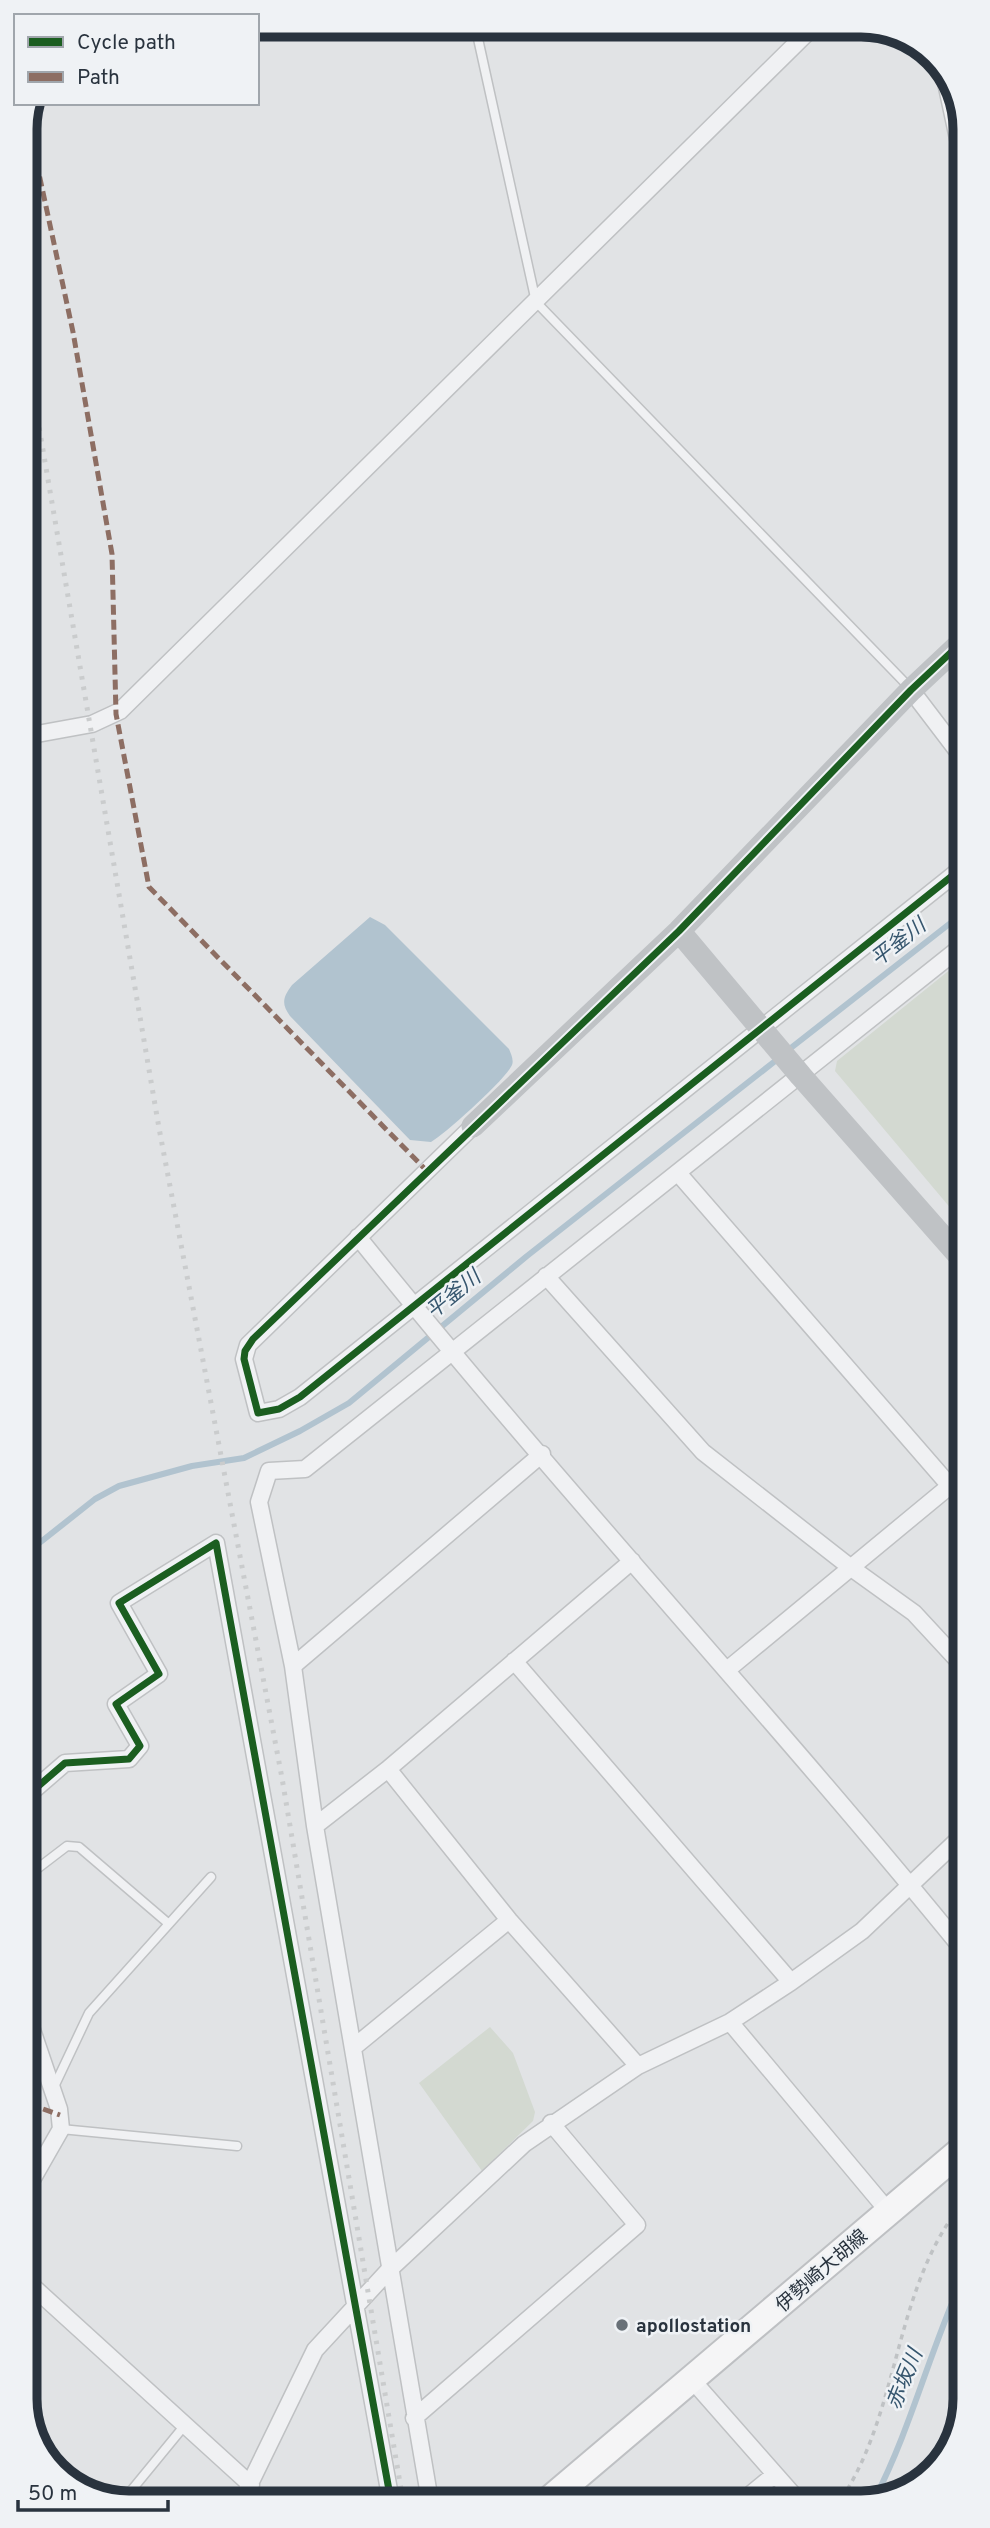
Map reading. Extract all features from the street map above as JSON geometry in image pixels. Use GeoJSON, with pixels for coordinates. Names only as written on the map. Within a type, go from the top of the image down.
{"type":"FeatureCollection","features":[{"type":"Feature","properties":{"kind":"main road","name":"伊勢崎大胡線"},"geometry":{"type":"LineString","coordinates":[[560,2491],[693,2381],[953,2157]]}},
{"type":"Feature","properties":{"kind":"street"},"geometry":{"type":"LineString","coordinates":[[37,734],[92,724],[120,711],[803,37]]}},
{"type":"Feature","properties":{"kind":"street"},"geometry":{"type":"LineString","coordinates":[[953,651],[911,690],[679,931],[248,1345],[244,1359],[258,1413],[264,1414],[290,1405],[765,1033],[953,876]]}},
{"type":"Feature","properties":{"kind":"street"},"geometry":{"type":"LineString","coordinates":[[911,690],[953,745]]}},
{"type":"Feature","properties":{"kind":"street"},"geometry":{"type":"LineString","coordinates":[[679,931],[797,1072],[953,1249]]}},
{"type":"Feature","properties":{"kind":"street"},"geometry":{"type":"LineString","coordinates":[[428,2491],[315,1826],[293,1666],[259,1502],[269,1471],[305,1469],[449,1350],[678,1173],[797,1072],[953,953]]}},
{"type":"Feature","properties":{"kind":"street"},"geometry":{"type":"LineString","coordinates":[[678,1173],[950,1486]]}},
{"type":"Feature","properties":{"kind":"street"},"geometry":{"type":"LineString","coordinates":[[358,1237],[449,1350],[542,1454],[953,1937]]}},
{"type":"Feature","properties":{"kind":"street"},"geometry":{"type":"LineString","coordinates":[[546,1276],[703,1452],[849,1567],[914,1613],[953,1654]]}},
{"type":"Feature","properties":{"kind":"street"},"geometry":{"type":"LineString","coordinates":[[293,1666],[542,1454]]}},
{"type":"Feature","properties":{"kind":"street"},"geometry":{"type":"LineString","coordinates":[[727,1670],[953,1483]]}},
{"type":"Feature","properties":{"kind":"street"},"geometry":{"type":"LineString","coordinates":[[37,1788],[65,1763],[129,1759],[140,1746],[116,1704],[159,1674],[119,1603],[216,1543],[358,2304],[389,2491]]}},
{"type":"Feature","properties":{"kind":"street"},"geometry":{"type":"LineString","coordinates":[[315,1826],[388,1769],[632,1561]]}},
{"type":"Feature","properties":{"kind":"street"},"geometry":{"type":"LineString","coordinates":[[514,1661],[791,1982]]}},
{"type":"Feature","properties":{"kind":"street"},"geometry":{"type":"LineString","coordinates":[[388,1769],[509,1920],[638,2066]]}},
{"type":"Feature","properties":{"kind":"street"},"geometry":{"type":"LineString","coordinates":[[247,2491],[315,2350],[389,2270],[524,2144],[638,2066],[730,2022],[791,1982],[862,1931],[953,1845]]}},
{"type":"Feature","properties":{"kind":"street"},"geometry":{"type":"LineString","coordinates":[[354,2048],[509,1920]]}},
{"type":"Feature","properties":{"kind":"street"},"geometry":{"type":"LineString","coordinates":[[730,2022],[888,2211]]}},
{"type":"Feature","properties":{"kind":"street"},"geometry":{"type":"LineString","coordinates":[[37,2045],[52,2089],[61,2129],[37,2171]]}},
{"type":"Feature","properties":{"kind":"street"},"geometry":{"type":"LineString","coordinates":[[414,2418],[637,2225],[551,2123]]}},
{"type":"Feature","properties":{"kind":"street"},"geometry":{"type":"LineString","coordinates":[[37,2290],[251,2485]]}},
{"type":"Feature","properties":{"kind":"street"},"geometry":{"type":"LineString","coordinates":[[693,2381],[789,2491]]}},
{"type":"Feature","properties":{"kind":"street"},"geometry":{"type":"LineString","coordinates":[[755,2491],[774,2475]]}},
{"type":"Feature","properties":{"kind":"lane"},"geometry":{"type":"LineString","coordinates":[[478,37],[536,302],[911,690]]}},
{"type":"Feature","properties":{"kind":"lane"},"geometry":{"type":"LineString","coordinates":[[37,1869],[67,1846],[79,1847],[169,1923]]}},
{"type":"Feature","properties":{"kind":"lane"},"geometry":{"type":"LineString","coordinates":[[52,2089],[89,2013],[211,1877]]}},
{"type":"Feature","properties":{"kind":"lane"},"geometry":{"type":"LineString","coordinates":[[61,2129],[237,2146]]}},
{"type":"Feature","properties":{"kind":"lane"},"geometry":{"type":"LineString","coordinates":[[131,2491],[185,2425]]}},
{"type":"Feature","properties":{"kind":"path"},"geometry":{"type":"LineString","coordinates":[[846,2491],[877,2431],[920,2278],[937,2240],[953,2217]]}},
{"type":"Feature","properties":{"kind":"shaded area"},"geometry":{"type":"Polygon","coordinates":[[[953,967],[953,1211],[835,1071],[837,1061],[953,967]]]}},
{"type":"Feature","properties":{"kind":"shaded area"},"geometry":{"type":"Polygon","coordinates":[[[490,2027],[513,2053],[535,2112],[533,2121],[482,2171],[419,2083],[490,2027]]]}},
{"type":"Feature","properties":{"kind":"water"},"geometry":{"type":"Polygon","coordinates":[[[370,917],[385,925],[509,1049],[512,1057],[512,1065],[498,1082],[461,1118],[431,1142],[410,1140],[285,1008],[285,997],[292,985],[370,917]]]}},
{"type":"Feature","properties":{"kind":"waterway","name":"平釜川"},"geometry":{"type":"LineString","coordinates":[[787,1051],[953,921]]}},
{"type":"Feature","properties":{"kind":"waterway","name":"平釜川"},"geometry":{"type":"LineString","coordinates":[[37,1545],[95,1499],[119,1486],[192,1466],[244,1458],[349,1403],[527,1256],[779,1058]]}},
{"type":"Feature","properties":{"kind":"waterway","name":"赤坂川"},"geometry":{"type":"LineString","coordinates":[[879,2489],[900,2443],[953,2301]]}},
{"type":"Feature","properties":{"kind":"railway"},"geometry":{"type":"LineString","coordinates":[[37,415],[159,1128],[282,1778],[401,2491]]}},
{"type":"Feature","properties":{"kind":"marked path"},"geometry":{"type":"LineString","coordinates":[[37,165],[73,332],[112,554],[116,714],[149,887],[426,1170]]}},
{"type":"Feature","properties":{"kind":"marked path"},"geometry":{"type":"LineString","coordinates":[[37,2107],[60,2115]]}},
{"type":"Feature","properties":{"kind":"cycle path"},"geometry":{"type":"LineString","coordinates":[[953,651],[911,690],[679,931],[253,1339],[245,1351],[244,1359],[258,1413],[279,1409],[300,1397],[953,875]]}},
{"type":"Feature","properties":{"kind":"cycle path"},"geometry":{"type":"LineString","coordinates":[[37,1787],[65,1763],[129,1759],[140,1746],[116,1704],[159,1674],[119,1603],[216,1543],[389,2491]]}},
{"type":"Feature","properties":{"kind":"place","name":"apollostation"},"geometry":{"type":"Point","coordinates":[622,2325]}}]}
